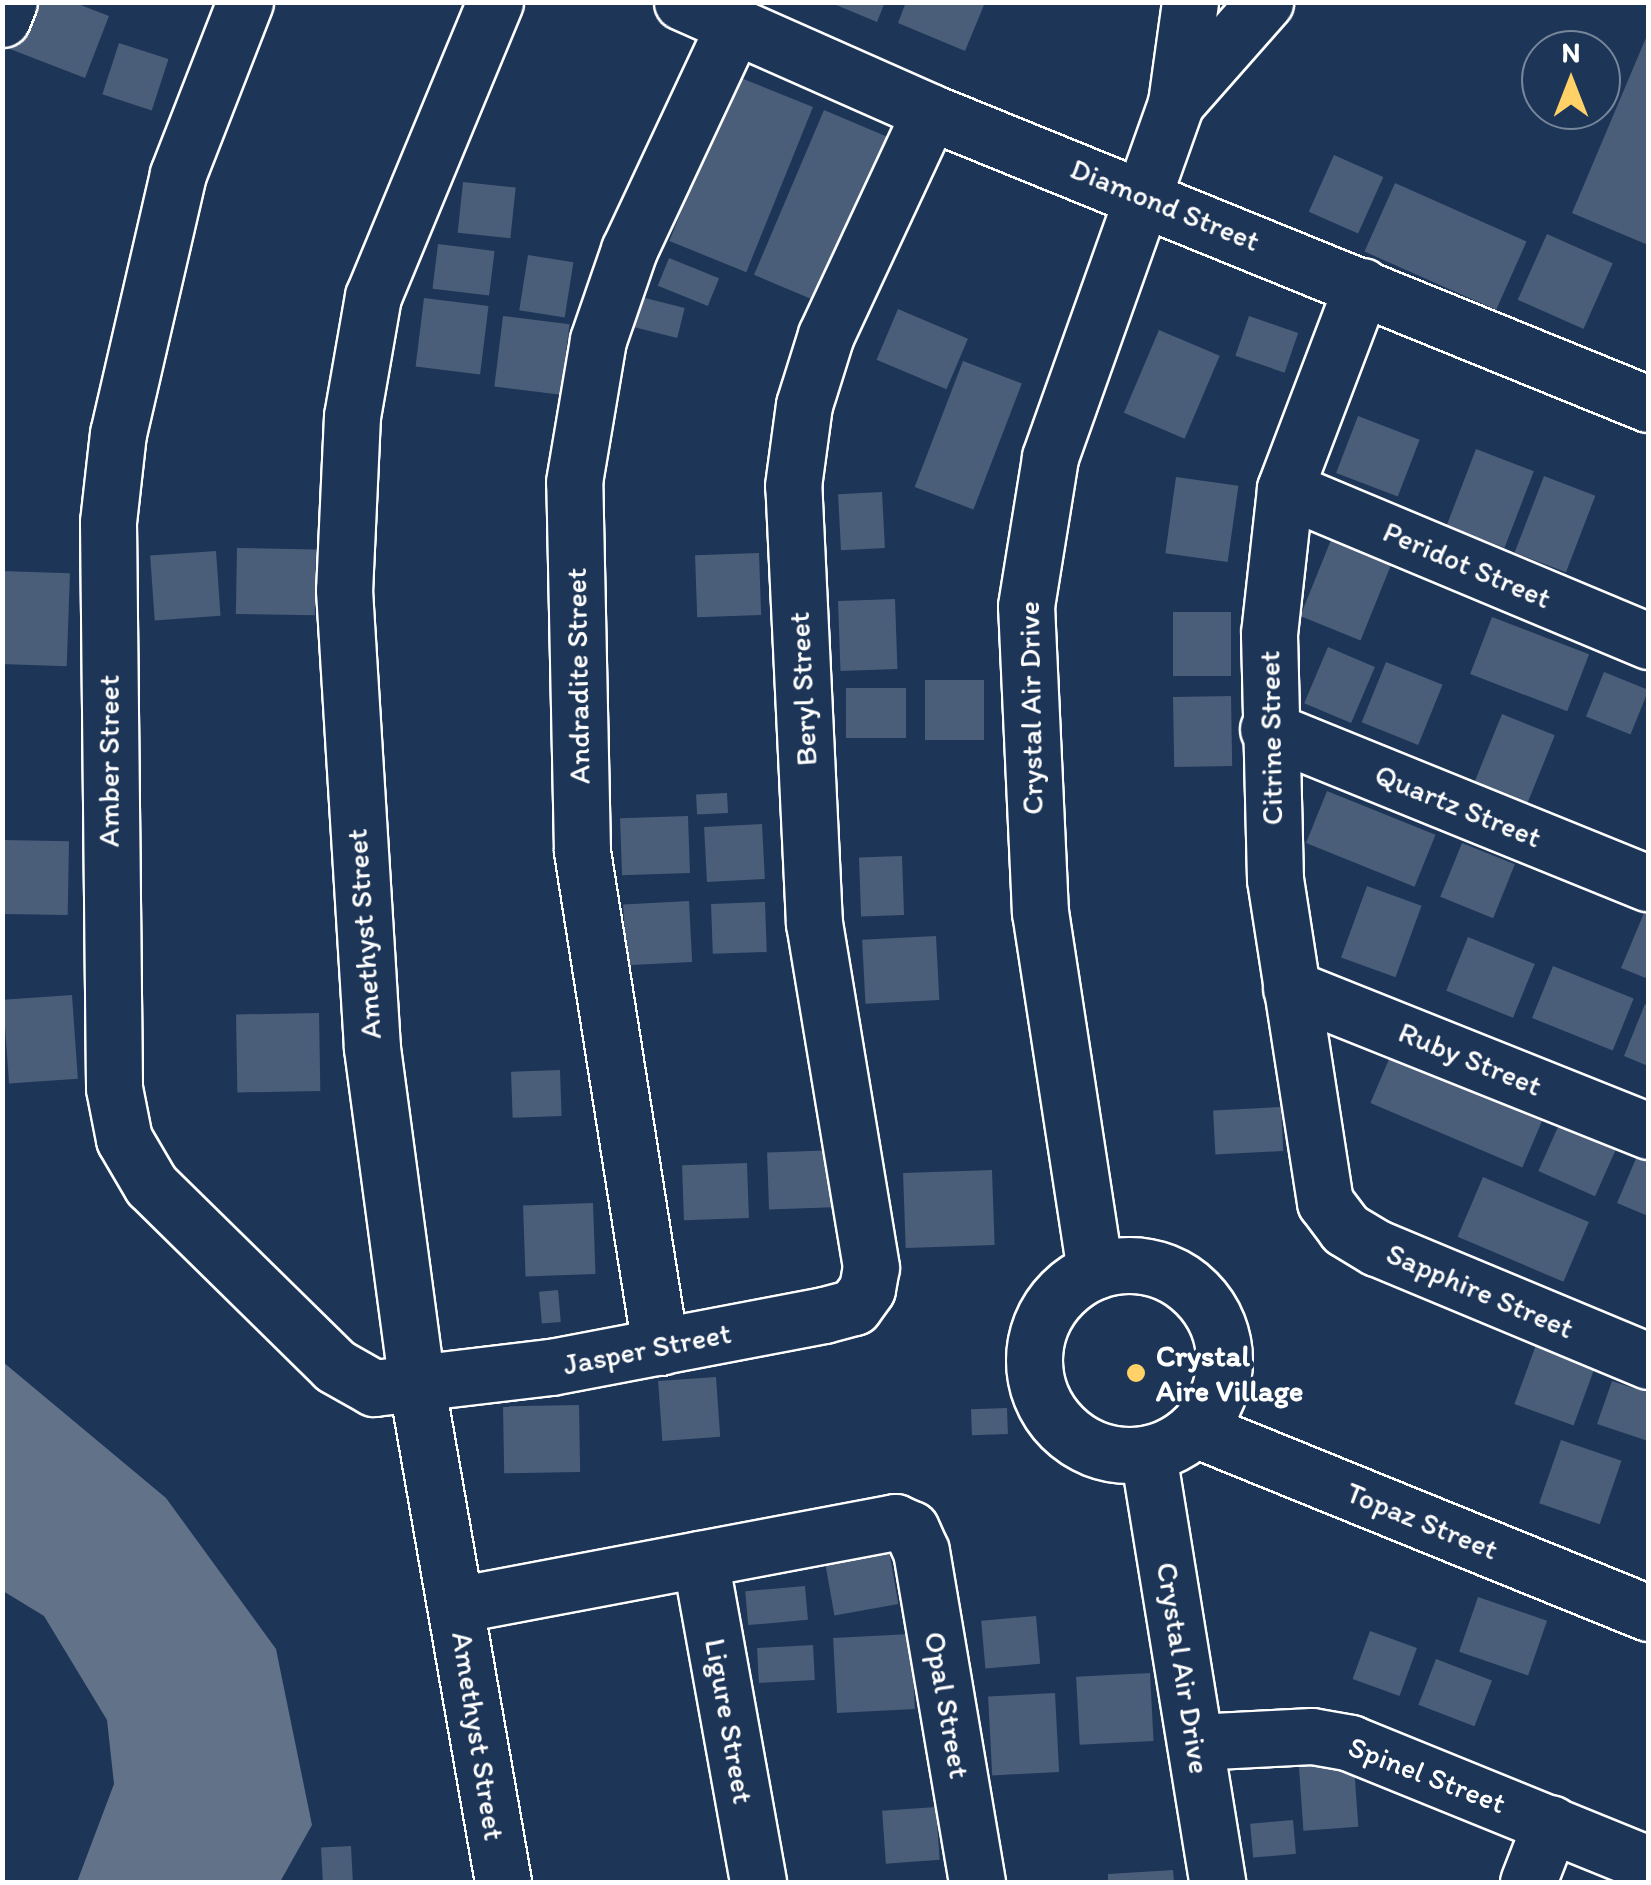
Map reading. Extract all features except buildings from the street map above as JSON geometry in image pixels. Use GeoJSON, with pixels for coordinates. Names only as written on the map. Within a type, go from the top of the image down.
{"type":"FeatureCollection","features":[{"type":"Feature","properties":{"kind":"street"},"geometry":{"type":"LineString","coordinates":[[2,19],[9,2]]}},
{"type":"Feature","properties":{"kind":"street","name":"Amber Street"},"geometry":{"type":"LineString","coordinates":[[245,2],[178,174],[118,432],[108,522],[114,1088],[124,1139],[165,1199],[351,1380],[374,1388],[417,1387]]}},
{"type":"Feature","properties":{"kind":"street","name":"Amethyst Street"},"geometry":{"type":"LineString","coordinates":[[495,2],[373,296],[352,416],[344,590],[362,963],[417,1387],[502,1882]]}},
{"type":"Feature","properties":{"kind":"street","name":"Diamond Street"},"geometry":{"type":"LineString","coordinates":[[682,2],[732,30],[1648,404]]}},
{"type":"Feature","properties":{"kind":"street","name":"Crystal Air Drive"},"geometry":{"type":"LineString","coordinates":[[1095,1271],[1040,914],[1026,606],[1050,457],[1176,103],[1190,2]]}},
{"type":"Feature","properties":{"kind":"street","name":"Crystal Air Drive"},"geometry":{"type":"LineString","coordinates":[[1176,103],[1265,2]]}},
{"type":"Feature","properties":{"kind":"street","name":"Andradite Street"},"geometry":{"type":"LineString","coordinates":[[660,1346],[582,851],[574,482],[598,340],[629,250],[732,30]]}},
{"type":"Feature","properties":{"kind":"street","name":"Beryl Street"},"geometry":{"type":"LineString","coordinates":[[867,1289],[871,1267],[814,924],[793,486],[804,405],[826,335],[930,112]]}},
{"type":"Feature","properties":{"kind":"street","name":"Citrine Street"},"geometry":{"type":"LineString","coordinates":[[1325,1202],[1275,878],[1268,729],[1269,634],[1285,490],[1362,286]]}},
{"type":"Feature","properties":{"kind":"street","name":"Peridot Street"},"geometry":{"type":"LineString","coordinates":[[1285,490],[1648,640]]}},
{"type":"Feature","properties":{"kind":"street","name":"Quartz Street"},"geometry":{"type":"LineString","coordinates":[[1268,729],[1648,883]]}},
{"type":"Feature","properties":{"kind":"street","name":"Ruby Street"},"geometry":{"type":"LineString","coordinates":[[1291,988],[1648,1131]]}},
{"type":"Feature","properties":{"kind":"street","name":"Sapphire Street"},"geometry":{"type":"LineString","coordinates":[[1325,1202],[1345,1229],[1377,1248],[1648,1361]]}},
{"type":"Feature","properties":{"kind":"street"},"geometry":{"type":"LineString","coordinates":[[1128,1265],[1160,1270],[1188,1285],[1211,1310],[1223,1340],[1225,1372],[1215,1404],[1196,1429],[1148,1454],[1086,1446],[1042,1402],[1035,1340],[1068,1287],[1095,1271],[1128,1265]]}},
{"type":"Feature","properties":{"kind":"street","name":"Jasper Street"},"geometry":{"type":"LineString","coordinates":[[417,1387],[824,1316],[854,1307],[867,1289]]}},
{"type":"Feature","properties":{"kind":"street","name":"Topaz Street"},"geometry":{"type":"LineString","coordinates":[[1196,1429],[1648,1614]]}},
{"type":"Feature","properties":{"kind":"street","name":"Crystal Air Drive"},"geometry":{"type":"LineString","coordinates":[[1148,1454],[1217,1882]]}},
{"type":"Feature","properties":{"kind":"street","name":"Opal Street"},"geometry":{"type":"LineString","coordinates":[[700,1558],[895,1522],[911,1529],[921,1551],[977,1882]]}},
{"type":"Feature","properties":{"kind":"street"},"geometry":{"type":"LineString","coordinates":[[456,1605],[700,1558]]}},
{"type":"Feature","properties":{"kind":"street","name":"Ligure Street"},"geometry":{"type":"LineString","coordinates":[[700,1558],[758,1882]]}},
{"type":"Feature","properties":{"kind":"street","name":"Spinel Street"},"geometry":{"type":"LineString","coordinates":[[1194,1742],[1312,1736],[1350,1743],[1648,1864]]}},
{"type":"Feature","properties":{"kind":"street"},"geometry":{"type":"LineString","coordinates":[[1528,1882],[1551,1823]]}},
{"type":"Feature","properties":{"kind":"water"},"geometry":{"type":"Polygon","coordinates":[[[3,1362],[166,1498],[276,1649],[312,1825],[280,1882],[77,1882],[114,1784],[107,1720],[44,1616],[3,1591],[3,1362]]]}},
{"type":"Feature","properties":{"kind":"place","name":"Crystal Aire Village"},"geometry":{"type":"Point","coordinates":[1136,1373]}}]}
